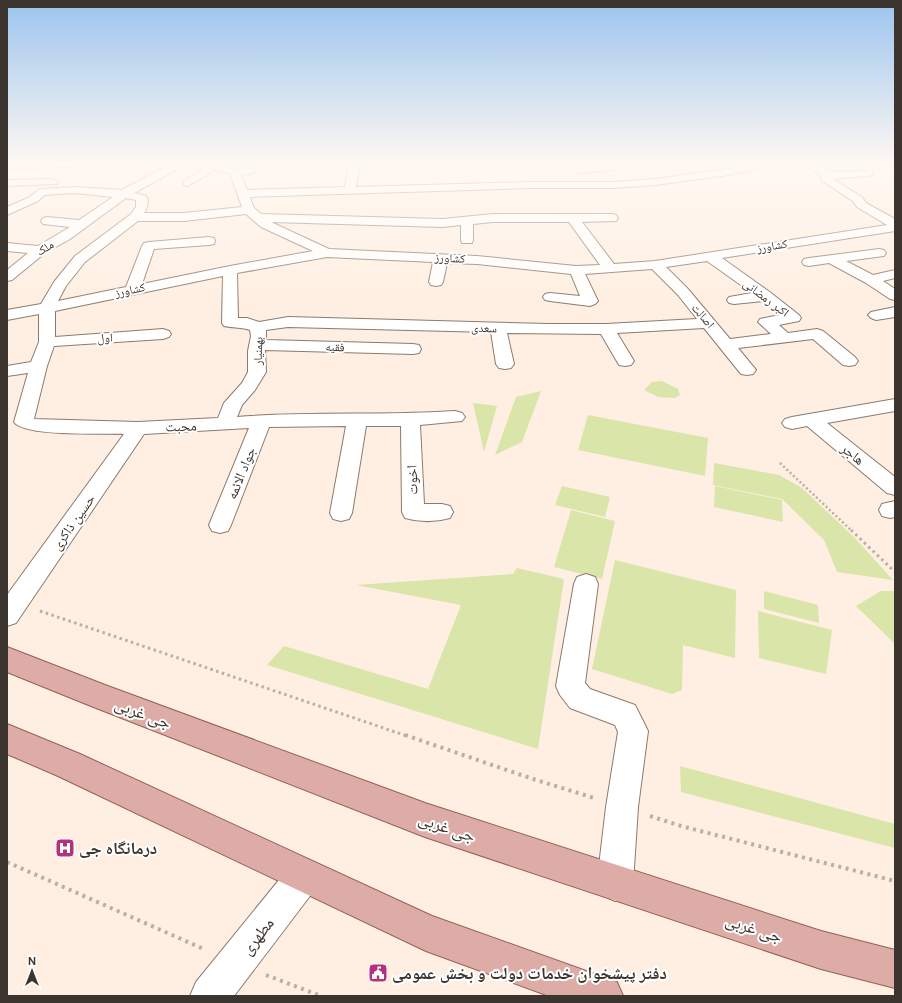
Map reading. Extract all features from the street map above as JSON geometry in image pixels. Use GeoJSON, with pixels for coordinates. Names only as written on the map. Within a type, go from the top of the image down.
{"type":"FeatureCollection","features":[{"type":"Feature","properties":{"kind":"main road","name":"جی غربی"},"geometry":{"type":"LineString","coordinates":[[7,659],[101,697],[425,820],[821,950],[895,969]]}},
{"type":"Feature","properties":{"kind":"main road"},"geometry":{"type":"LineString","coordinates":[[7,739],[69,765],[426,933],[609,995]]}},
{"type":"Feature","properties":{"kind":"street","name":"ملک"},"geometry":{"type":"LineString","coordinates":[[7,278],[40,250],[65,236],[102,210]]}},
{"type":"Feature","properties":{"kind":"street"},"geometry":{"type":"LineString","coordinates":[[47,308],[59,285],[80,259],[135,217],[140,210]]}},
{"type":"Feature","properties":{"kind":"street"},"geometry":{"type":"LineString","coordinates":[[251,210],[253,214],[265,224],[327,253]]}},
{"type":"Feature","properties":{"kind":"street"},"geometry":{"type":"LineString","coordinates":[[870,210],[895,224]]}},
{"type":"Feature","properties":{"kind":"street"},"geometry":{"type":"LineString","coordinates":[[135,217],[184,217],[253,214],[443,223],[512,218],[612,218]]}},
{"type":"Feature","properties":{"kind":"street"},"geometry":{"type":"LineString","coordinates":[[573,218],[610,270]]}},
{"type":"Feature","properties":{"kind":"street"},"geometry":{"type":"LineString","coordinates":[[47,220],[82,224]]}},
{"type":"Feature","properties":{"kind":"street"},"geometry":{"type":"LineString","coordinates":[[467,221],[467,240]]}},
{"type":"Feature","properties":{"kind":"street","name":"کشاورز"},"geometry":{"type":"LineString","coordinates":[[7,314],[47,308],[230,270],[327,253],[441,258],[576,270],[610,270],[655,265],[895,228]]}},
{"type":"Feature","properties":{"kind":"street"},"geometry":{"type":"LineString","coordinates":[[570,233],[583,232]]}},
{"type":"Feature","properties":{"kind":"street"},"geometry":{"type":"LineString","coordinates":[[809,262],[884,255],[840,236]]}},
{"type":"Feature","properties":{"kind":"street"},"geometry":{"type":"LineString","coordinates":[[132,290],[149,246],[209,240]]}},
{"type":"Feature","properties":{"kind":"street"},"geometry":{"type":"LineString","coordinates":[[7,247],[40,250]]}},
{"type":"Feature","properties":{"kind":"street","name":"اکبر رمضانی"},"geometry":{"type":"LineString","coordinates":[[709,256],[766,296],[793,318],[766,322],[784,338]]}},
{"type":"Feature","properties":{"kind":"street"},"geometry":{"type":"LineString","coordinates":[[436,282],[441,258]]}},
{"type":"Feature","properties":{"kind":"street"},"geometry":{"type":"LineString","coordinates":[[831,259],[871,280],[895,296]]}},
{"type":"Feature","properties":{"kind":"street","name":"اصالت"},"geometry":{"type":"LineString","coordinates":[[655,265],[683,292],[747,370]]}},
{"type":"Feature","properties":{"kind":"street","name":"بهمنیار"},"geometry":{"type":"LineString","coordinates":[[225,424],[233,403],[249,386],[257,372],[256,351],[259,336],[258,327],[247,323],[230,323],[230,270]]}},
{"type":"Feature","properties":{"kind":"street"},"geometry":{"type":"LineString","coordinates":[[550,297],[590,301],[576,270]]}},
{"type":"Feature","properties":{"kind":"street"},"geometry":{"type":"LineString","coordinates":[[871,280],[895,274]]}},
{"type":"Feature","properties":{"kind":"street"},"geometry":{"type":"LineString","coordinates":[[734,300],[766,296]]}},
{"type":"Feature","properties":{"kind":"street","name":"محبت"},"geometry":{"type":"LineString","coordinates":[[47,308],[47,342],[38,366],[24,422],[37,426],[138,428],[262,421],[410,420],[456,417]]}},
{"type":"Feature","properties":{"kind":"street"},"geometry":{"type":"LineString","coordinates":[[876,315],[895,312]]}},
{"type":"Feature","properties":{"kind":"street","name":"سعدی"},"geometry":{"type":"LineString","coordinates":[[258,327],[288,322],[498,328],[606,328],[709,323]]}},
{"type":"Feature","properties":{"kind":"street"},"geometry":{"type":"LineString","coordinates":[[498,328],[505,364]]}},
{"type":"Feature","properties":{"kind":"street"},"geometry":{"type":"LineString","coordinates":[[606,328],[625,361]]}},
{"type":"Feature","properties":{"kind":"street","name":"اول"},"geometry":{"type":"LineString","coordinates":[[47,342],[163,334]]}},
{"type":"Feature","properties":{"kind":"street"},"geometry":{"type":"LineString","coordinates":[[784,338],[817,334],[849,361]]}},
{"type":"Feature","properties":{"kind":"street","name":"اکبر رمضانی"},"geometry":{"type":"LineString","coordinates":[[726,344],[784,338]]}},
{"type":"Feature","properties":{"kind":"street","name":"فقیه"},"geometry":{"type":"LineString","coordinates":[[258,344],[413,349]]}},
{"type":"Feature","properties":{"kind":"street"},"geometry":{"type":"LineString","coordinates":[[7,371],[38,366]]}},
{"type":"Feature","properties":{"kind":"street","name":"هاجر"},"geometry":{"type":"LineString","coordinates":[[895,405],[802,422],[895,488]]}},
{"type":"Feature","properties":{"kind":"street"},"geometry":{"type":"LineString","coordinates":[[341,513],[357,420]]}},
{"type":"Feature","properties":{"kind":"street","name":"اخوت"},"geometry":{"type":"LineString","coordinates":[[410,420],[413,512],[442,512]]}},
{"type":"Feature","properties":{"kind":"street","name":"جواد الائمه"},"geometry":{"type":"LineString","coordinates":[[220,525],[262,421]]}},
{"type":"Feature","properties":{"kind":"street","name":"حسین ذاکری"},"geometry":{"type":"LineString","coordinates":[[11,609],[138,428]]}},
{"type":"Feature","properties":{"kind":"street"},"geometry":{"type":"LineString","coordinates":[[586,584],[570,686],[580,699],[625,715],[633,731],[622,807],[615,882]]}},
{"type":"Feature","properties":{"kind":"street","name":"مطهری"},"geometry":{"type":"LineString","coordinates":[[210,996],[304,876]]}},
{"type":"Feature","properties":{"kind":"path"},"geometry":{"type":"LineString","coordinates":[[780,463],[895,572]]}},
{"type":"Feature","properties":{"kind":"path"},"geometry":{"type":"LineString","coordinates":[[11,609],[377,724],[530,778],[681,826],[895,881]]}},
{"type":"Feature","properties":{"kind":"path"},"geometry":{"type":"LineString","coordinates":[[7,862],[235,964],[321,996]]}},
{"type":"Feature","properties":{"kind":"green space"},"geometry":{"type":"Polygon","coordinates":[[[662,381],[678,389],[680,395],[675,398],[658,397],[644,390],[652,382],[662,381]]]}},
{"type":"Feature","properties":{"kind":"green space"},"geometry":{"type":"Polygon","coordinates":[[[541,391],[522,442],[495,455],[516,397],[541,391]]]}},
{"type":"Feature","properties":{"kind":"green space"},"geometry":{"type":"Polygon","coordinates":[[[473,403],[497,406],[484,452],[473,403]]]}},
{"type":"Feature","properties":{"kind":"green space"},"geometry":{"type":"Polygon","coordinates":[[[588,415],[708,438],[705,476],[578,450],[588,415]]]}},
{"type":"Feature","properties":{"kind":"green space"},"geometry":{"type":"Polygon","coordinates":[[[714,463],[779,475],[802,488],[854,537],[893,580],[837,572],[824,540],[782,499],[713,485],[714,463]]]}},
{"type":"Feature","properties":{"kind":"green space"},"geometry":{"type":"Polygon","coordinates":[[[562,486],[610,497],[605,517],[555,505],[562,486]]]}},
{"type":"Feature","properties":{"kind":"green space"},"geometry":{"type":"Polygon","coordinates":[[[715,486],[782,500],[783,522],[714,507],[715,486]]]}},
{"type":"Feature","properties":{"kind":"green space"},"geometry":{"type":"Polygon","coordinates":[[[571,510],[615,521],[602,579],[554,567],[571,510]]]}},
{"type":"Feature","properties":{"kind":"green space"},"geometry":{"type":"Polygon","coordinates":[[[615,560],[736,590],[735,658],[683,645],[682,690],[672,694],[592,669],[615,560]]]}},
{"type":"Feature","properties":{"kind":"green space"},"geometry":{"type":"Polygon","coordinates":[[[517,568],[564,579],[538,749],[267,665],[284,646],[428,689],[461,605],[356,585],[513,574],[517,568]]]}},
{"type":"Feature","properties":{"kind":"green space"},"geometry":{"type":"Polygon","coordinates":[[[764,591],[818,605],[819,623],[764,609],[764,591]]]}},
{"type":"Feature","properties":{"kind":"green space"},"geometry":{"type":"Polygon","coordinates":[[[881,591],[895,591],[895,644],[856,606],[881,591]]]}},
{"type":"Feature","properties":{"kind":"green space"},"geometry":{"type":"Polygon","coordinates":[[[758,611],[832,630],[826,674],[759,658],[758,611]]]}},
{"type":"Feature","properties":{"kind":"green space"},"geometry":{"type":"Polygon","coordinates":[[[680,766],[895,824],[895,848],[681,792],[680,766]]]}},
{"type":"Feature","properties":{"kind":"place","name":"درمانگاه جی"},"geometry":{"type":"Point","coordinates":[65,848]}},
{"type":"Feature","properties":{"kind":"place","name":"دفتر پیشخوان خدمات دولت و بخش عمومی"},"geometry":{"type":"Point","coordinates":[378,973]}}]}
